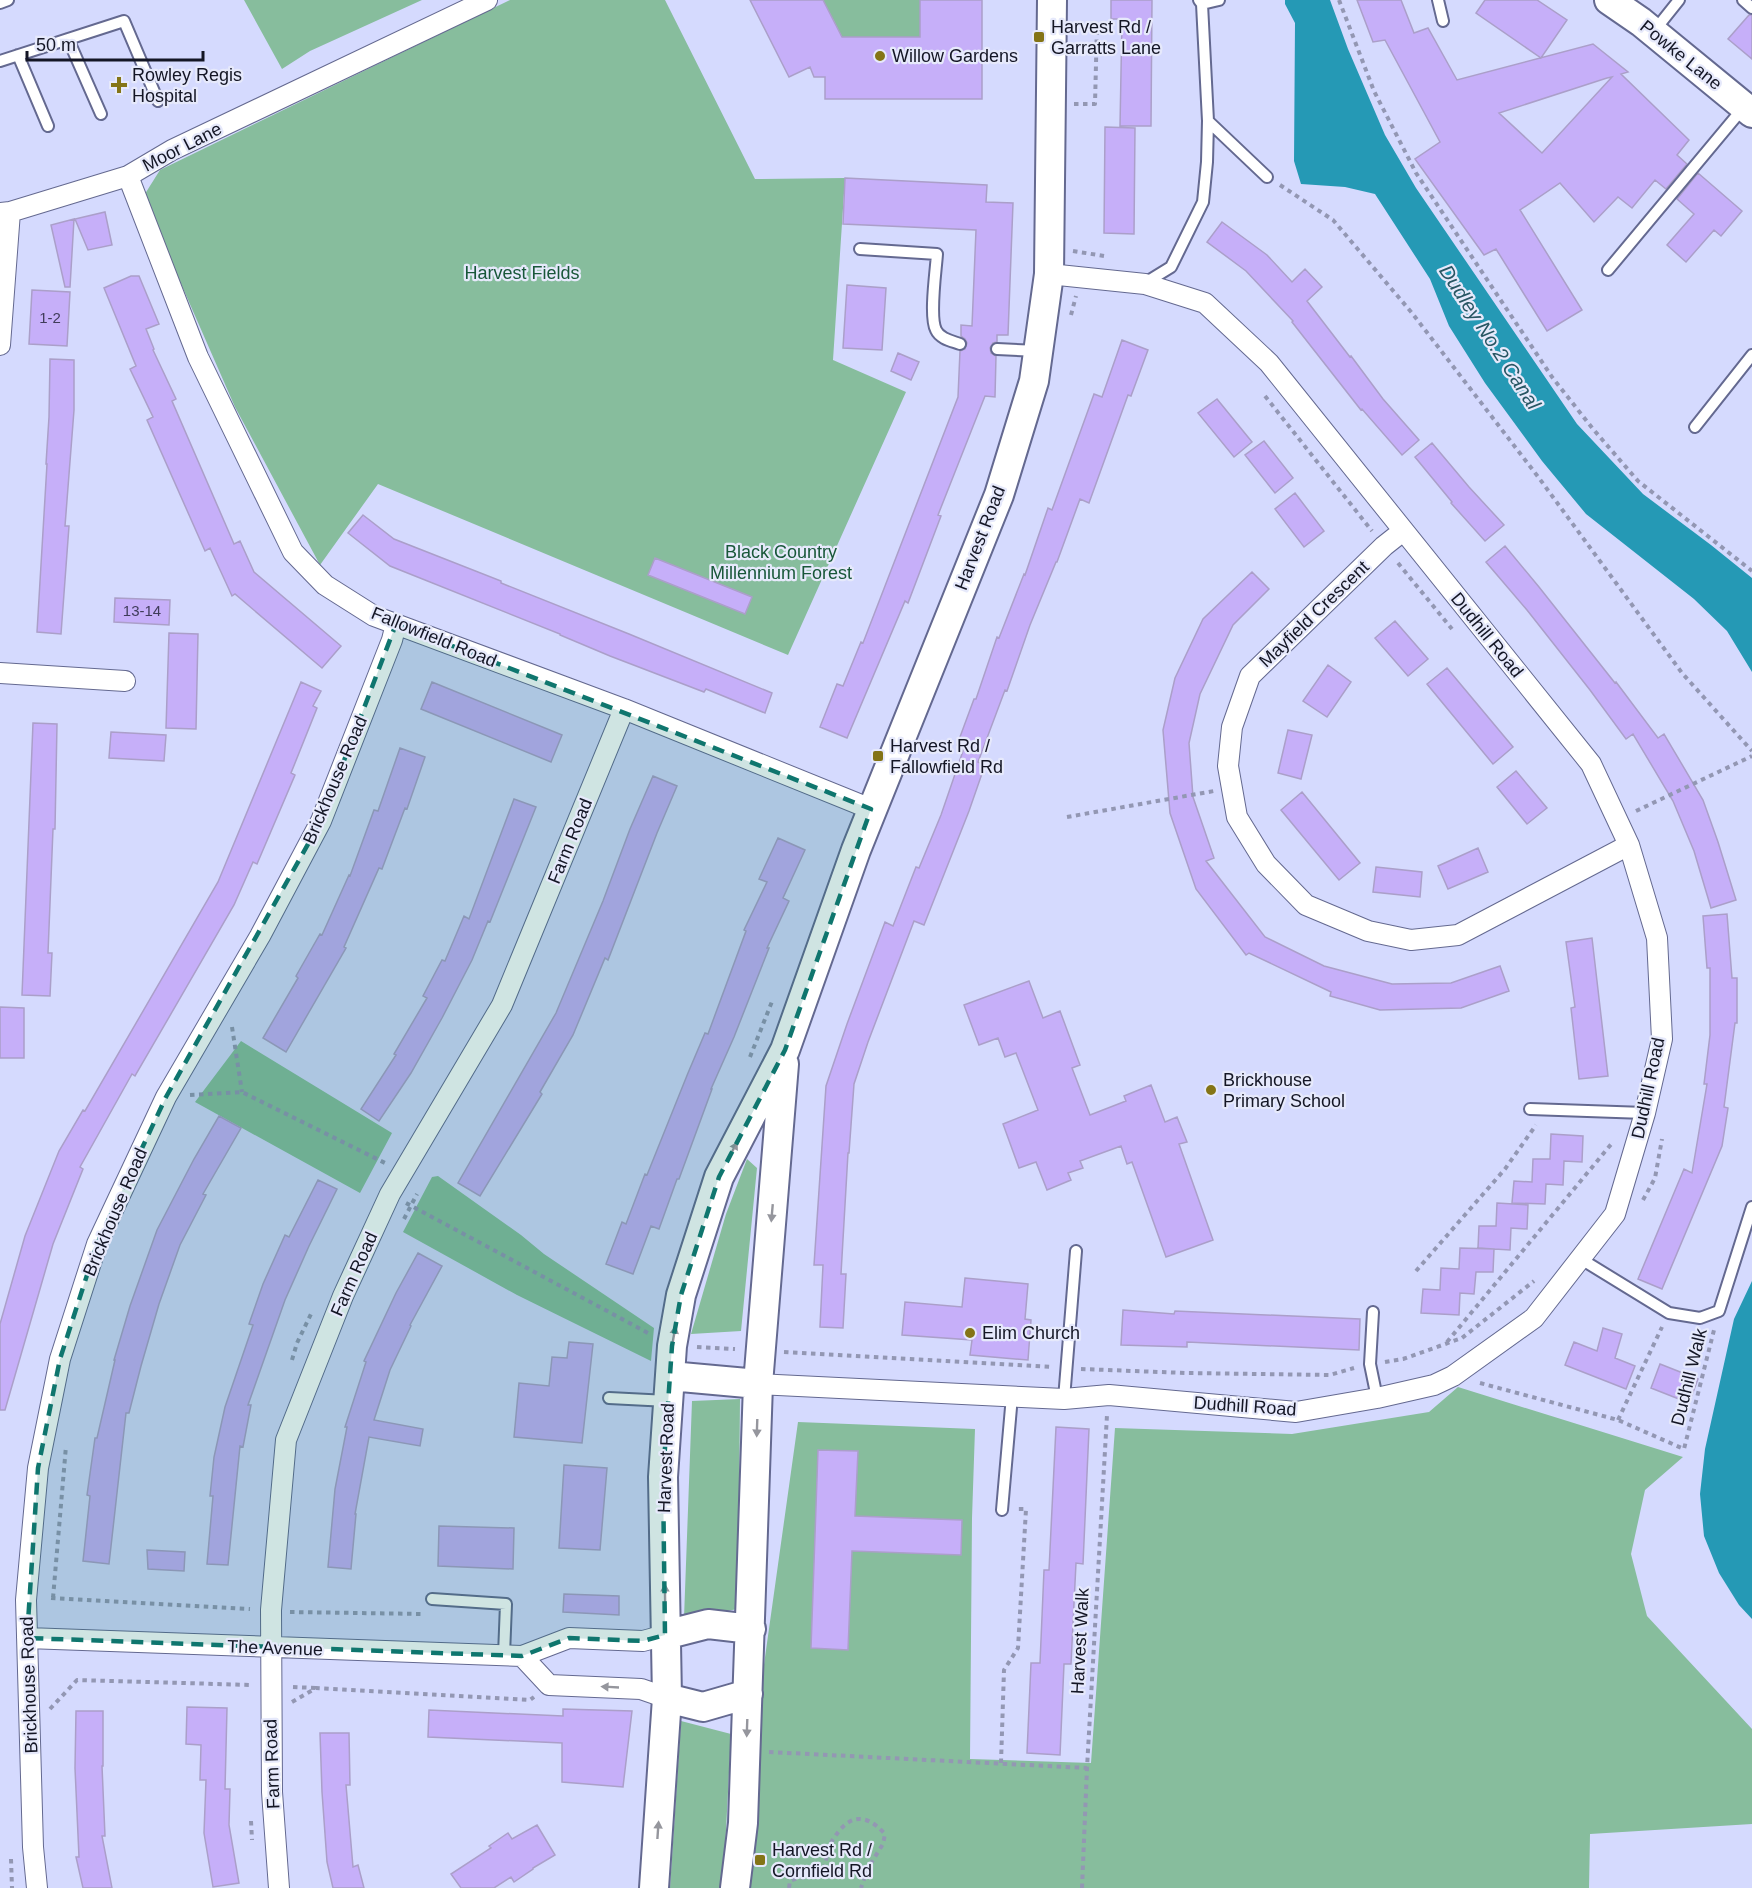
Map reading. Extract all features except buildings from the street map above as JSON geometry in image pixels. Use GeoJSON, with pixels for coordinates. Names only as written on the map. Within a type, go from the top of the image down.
{"type":"FeatureCollection","features":[{"type":"Feature","properties":{"kind":"street","name":"Moor Lane"},"geometry":{"type":"LineString","coordinates":[[5,212],[128,176],[183,145],[487,0]]}},
{"type":"Feature","properties":{"kind":"street","name":"Harvest Road"},"geometry":{"type":"LineString","coordinates":[[654,1888],[667,1698],[663,1477],[672,1346],[681,1295],[719,1177],[785,1050],[872,809],[999,495],[1034,381],[1048,274],[1052,0]]}},
{"type":"Feature","properties":{"kind":"street","name":"Powke Lane"},"geometry":{"type":"LineString","coordinates":[[1609,0],[1653,32],[1748,110]]}},
{"type":"Feature","properties":{"kind":"street","name":"Fallowfield Road"},"geometry":{"type":"LineString","coordinates":[[128,176],[198,357],[293,552],[326,585],[374,616],[624,710],[872,809]]}},
{"type":"Feature","properties":{"kind":"street"},"geometry":{"type":"LineString","coordinates":[[0,345],[5,212]]}},
{"type":"Feature","properties":{"kind":"street","name":"Dudhill Road"},"geometry":{"type":"LineString","coordinates":[[758,1384],[1064,1399],[1109,1395],[1296,1412],[1377,1398],[1434,1385],[1453,1376],[1534,1318],[1616,1214],[1637,1113],[1662,1040],[1657,938],[1629,846],[1591,764],[1269,363],[1205,303],[1145,284],[1048,274]]}},
{"type":"Feature","properties":{"kind":"street","name":"Mayfield Crescent"},"geometry":{"type":"LineString","coordinates":[[1403,531],[1384,546],[1250,676],[1232,728],[1228,766],[1237,817],[1266,864],[1306,905],[1368,931],[1411,940],[1458,935],[1629,846]]}},
{"type":"Feature","properties":{"kind":"street","name":"Brickhouse Road"},"geometry":{"type":"LineString","coordinates":[[37,1888],[33,1847],[26,1600],[38,1468],[60,1359],[97,1244],[166,1097],[260,936],[321,821],[392,640],[396,624]]}},
{"type":"Feature","properties":{"kind":"street"},"geometry":{"type":"LineString","coordinates":[[0,673],[125,681]]}},
{"type":"Feature","properties":{"kind":"street","name":"Farm Road"},"geometry":{"type":"LineString","coordinates":[[279,1888],[272,1792],[271,1648],[281,1611],[286,1440],[343,1296],[390,1194],[502,1005],[624,710]]}},
{"type":"Feature","properties":{"kind":"street","name":"Harvest Road"},"geometry":{"type":"LineString","coordinates":[[735,1888],[743,1823],[758,1384],[785,1050]]}},
{"type":"Feature","properties":{"kind":"street"},"geometry":{"type":"LineString","coordinates":[[669,1389],[758,1384]]}},
{"type":"Feature","properties":{"kind":"street"},"geometry":{"type":"LineString","coordinates":[[665,1635],[708,1624],[751,1629]]}},
{"type":"Feature","properties":{"kind":"street","name":"The Avenue"},"geometry":{"type":"LineString","coordinates":[[27,1638],[513,1655],[569,1638],[644,1641],[665,1635]]}},
{"type":"Feature","properties":{"kind":"street"},"geometry":{"type":"LineString","coordinates":[[513,1655],[549,1684],[641,1689],[703,1707],[748,1694]]}},
{"type":"Feature","properties":{"kind":"lane"},"geometry":{"type":"LineString","coordinates":[[0,3],[8,0]]}},
{"type":"Feature","properties":{"kind":"lane"},"geometry":{"type":"LineString","coordinates":[[1145,284],[1171,267],[1203,202],[1208,121],[1200,2],[1219,0]]}},
{"type":"Feature","properties":{"kind":"lane"},"geometry":{"type":"LineString","coordinates":[[1438,0],[1443,21]]}},
{"type":"Feature","properties":{"kind":"lane"},"geometry":{"type":"LineString","coordinates":[[1653,32],[1679,0]]}},
{"type":"Feature","properties":{"kind":"lane"},"geometry":{"type":"LineString","coordinates":[[1743,0],[1752,8]]}},
{"type":"Feature","properties":{"kind":"lane"},"geometry":{"type":"LineString","coordinates":[[0,61],[124,21],[158,101]]}},
{"type":"Feature","properties":{"kind":"lane"},"geometry":{"type":"LineString","coordinates":[[68,39],[101,114]]}},
{"type":"Feature","properties":{"kind":"lane"},"geometry":{"type":"LineString","coordinates":[[18,55],[48,126]]}},
{"type":"Feature","properties":{"kind":"lane"},"geometry":{"type":"LineString","coordinates":[[1608,270],[1748,110]]}},
{"type":"Feature","properties":{"kind":"lane"},"geometry":{"type":"LineString","coordinates":[[1208,121],[1267,177]]}},
{"type":"Feature","properties":{"kind":"lane"},"geometry":{"type":"LineString","coordinates":[[860,249],[937,254],[933,319],[936,332],[960,344]]}},
{"type":"Feature","properties":{"kind":"lane"},"geometry":{"type":"LineString","coordinates":[[997,349],[1038,351]]}},
{"type":"Feature","properties":{"kind":"lane"},"geometry":{"type":"LineString","coordinates":[[1695,427],[1752,355]]}},
{"type":"Feature","properties":{"kind":"lane"},"geometry":{"type":"LineString","coordinates":[[1530,1109],[1637,1113]]}},
{"type":"Feature","properties":{"kind":"lane"},"geometry":{"type":"LineString","coordinates":[[1581,1259],[1668,1313],[1700,1318],[1719,1311],[1752,1207]]}},
{"type":"Feature","properties":{"kind":"lane"},"geometry":{"type":"LineString","coordinates":[[1064,1399],[1076,1251]]}},
{"type":"Feature","properties":{"kind":"lane"},"geometry":{"type":"LineString","coordinates":[[1373,1312],[1370,1364],[1377,1398]]}},
{"type":"Feature","properties":{"kind":"lane"},"geometry":{"type":"LineString","coordinates":[[609,1398],[669,1389]]}},
{"type":"Feature","properties":{"kind":"lane"},"geometry":{"type":"LineString","coordinates":[[1002,1510],[1012,1396]]}},
{"type":"Feature","properties":{"kind":"lane"},"geometry":{"type":"LineString","coordinates":[[432,1599],[506,1604],[513,1655]]}},
{"type":"Feature","properties":{"kind":"path"},"geometry":{"type":"LineString","coordinates":[[1339,0],[1374,91],[1416,173],[1552,377],[1638,481],[1752,571]]}},
{"type":"Feature","properties":{"kind":"path"},"geometry":{"type":"LineString","coordinates":[[1073,104],[1095,104],[1097,24],[1074,24]]}},
{"type":"Feature","properties":{"kind":"path"},"geometry":{"type":"LineString","coordinates":[[1267,177],[1333,220],[1405,305],[1539,478],[1682,673],[1752,751]]}},
{"type":"Feature","properties":{"kind":"path"},"geometry":{"type":"LineString","coordinates":[[1260,390],[1455,633]]}},
{"type":"Feature","properties":{"kind":"path"},"geometry":{"type":"LineString","coordinates":[[1618,822],[1634,812],[1752,756]]}},
{"type":"Feature","properties":{"kind":"path"},"geometry":{"type":"LineString","coordinates":[[1067,817],[1232,788]]}},
{"type":"Feature","properties":{"kind":"path"},"geometry":{"type":"LineString","coordinates":[[227,992],[242,1092]]}},
{"type":"Feature","properties":{"kind":"path"},"geometry":{"type":"LineString","coordinates":[[227,1039],[238,1020]]}},
{"type":"Feature","properties":{"kind":"path"},"geometry":{"type":"LineString","coordinates":[[186,1105],[197,1086]]}},
{"type":"Feature","properties":{"kind":"path"},"geometry":{"type":"LineString","coordinates":[[166,1097],[242,1092],[383,1162],[402,1176]]}},
{"type":"Feature","properties":{"kind":"path"},"geometry":{"type":"LineString","coordinates":[[1416,1271],[1505,1169],[1547,1109]]}},
{"type":"Feature","properties":{"kind":"path"},"geometry":{"type":"LineString","coordinates":[[1447,1343],[1637,1113]]}},
{"type":"Feature","properties":{"kind":"path"},"geometry":{"type":"LineString","coordinates":[[401,1226],[422,1186]]}},
{"type":"Feature","properties":{"kind":"path"},"geometry":{"type":"LineString","coordinates":[[390,1194],[672,1346],[1066,1368],[1186,1373],[1330,1375],[1370,1364],[1403,1359],[1462,1338],[1541,1276]]}},
{"type":"Feature","properties":{"kind":"path","name":"Dudhill Walk"},"geometry":{"type":"LineString","coordinates":[[1453,1376],[1618,1420],[1684,1449],[1719,1311]]}},
{"type":"Feature","properties":{"kind":"path","name":"Dudhill Walk"},"geometry":{"type":"LineString","coordinates":[[1618,1420],[1668,1313]]}},
{"type":"Feature","properties":{"kind":"path","name":"Harvest Walk"},"geometry":{"type":"LineString","coordinates":[[1082,1888],[1109,1395]]}},
{"type":"Feature","properties":{"kind":"path"},"geometry":{"type":"LineString","coordinates":[[53,1598],[67,1438]]}},
{"type":"Feature","properties":{"kind":"path"},"geometry":{"type":"LineString","coordinates":[[1001,1763],[1004,1670],[1018,1648],[1026,1509],[1002,1510]]}},
{"type":"Feature","properties":{"kind":"path"},"geometry":{"type":"LineString","coordinates":[[26,1600],[53,1598],[281,1611],[430,1615]]}},
{"type":"Feature","properties":{"kind":"path"},"geometry":{"type":"LineString","coordinates":[[281,1611],[292,1601]]}},
{"type":"Feature","properties":{"kind":"path"},"geometry":{"type":"LineString","coordinates":[[47,1712],[77,1680],[254,1685]]}},
{"type":"Feature","properties":{"kind":"path"},"geometry":{"type":"LineString","coordinates":[[292,1712],[292,1701],[316,1689],[530,1700],[549,1684]]}},
{"type":"Feature","properties":{"kind":"path"},"geometry":{"type":"LineString","coordinates":[[763,1752],[1087,1768]]}},
{"type":"Feature","properties":{"kind":"path"},"geometry":{"type":"LineString","coordinates":[[789,1888],[790,1881],[801,1876],[813,1877],[822,1874],[832,1842],[846,1823],[858,1818],[868,1819],[885,1834],[883,1844],[868,1868],[861,1888]]}},
{"type":"Feature","properties":{"kind":"highlighted area"},"geometry":{"type":"Polygon","coordinates":[[[396,624],[871,809],[785,1050],[719,1177],[681,1295],[672,1346],[663,1477],[665,1635],[643,1641],[569,1638],[522,1656],[27,1638],[38,1468],[60,1359],[97,1244],[166,1097],[321,821],[396,624]]]}},
{"type":"Feature","properties":{"kind":"green space"},"geometry":{"type":"Polygon","coordinates":[[[244,0],[422,0],[310,51],[282,69],[244,0]]]}},
{"type":"Feature","properties":{"kind":"green space","name":"Harvest Fields"},"geometry":{"type":"Polygon","coordinates":[[[510,0],[665,0],[755,179],[845,178],[833,360],[906,392],[788,655],[378,484],[320,565],[235,407],[143,197],[160,170],[510,0]]]}},
{"type":"Feature","properties":{"kind":"green space"},"geometry":{"type":"Polygon","coordinates":[[[823,0],[920,0],[920,43],[902,37],[848,37],[837,43],[838,29],[823,0]]]}},
{"type":"Feature","properties":{"kind":"green space"},"geometry":{"type":"Polygon","coordinates":[[[241,1041],[392,1133],[360,1193],[195,1102],[241,1041]]]}},
{"type":"Feature","properties":{"kind":"green space"},"geometry":{"type":"Polygon","coordinates":[[[747,1159],[757,1168],[741,1331],[691,1334],[726,1214],[747,1159]]]}},
{"type":"Feature","properties":{"kind":"green space"},"geometry":{"type":"Polygon","coordinates":[[[438,1176],[544,1254],[654,1328],[651,1361],[517,1295],[403,1232],[432,1177],[438,1176]]]}},
{"type":"Feature","properties":{"kind":"green space"},"geometry":{"type":"Polygon","coordinates":[[[1458,1387],[1683,1457],[1645,1490],[1631,1554],[1647,1616],[1752,1729],[1752,1824],[1590,1834],[1589,1888],[746,1888],[752,1750],[798,1422],[975,1429],[970,1759],[1091,1763],[1115,1428],[1292,1434],[1429,1412],[1458,1387]]]}},
{"type":"Feature","properties":{"kind":"green space"},"geometry":{"type":"Polygon","coordinates":[[[740,1399],[738,1609],[684,1618],[692,1401],[740,1399]]]}},
{"type":"Feature","properties":{"kind":"green space"},"geometry":{"type":"Polygon","coordinates":[[[681,1721],[731,1734],[723,1888],[670,1888],[681,1721]]]}},
{"type":"Feature","properties":{"kind":"water","name":"Dudley No.2 Canal"},"geometry":{"type":"Polygon","coordinates":[[[1285,0],[1330,0],[1348,49],[1385,135],[1416,188],[1577,424],[1643,494],[1752,578],[1752,672],[1727,631],[1694,599],[1586,514],[1542,461],[1485,383],[1449,326],[1430,279],[1375,194],[1345,187],[1301,184],[1294,161],[1295,23],[1285,0]]]}},
{"type":"Feature","properties":{"kind":"water"},"geometry":{"type":"Polygon","coordinates":[[[1752,1281],[1752,1619],[1739,1605],[1719,1573],[1704,1536],[1700,1494],[1705,1449],[1734,1319],[1752,1281]]]}},
{"type":"Feature","properties":{"kind":"place","name":"Harvest Rd / Garratts Lane"},"geometry":{"type":"Point","coordinates":[1039,37]}},
{"type":"Feature","properties":{"kind":"place","name":"Willow Gardens"},"geometry":{"type":"Point","coordinates":[880,56]}},
{"type":"Feature","properties":{"kind":"place","name":"Rowley Regis Hospital"},"geometry":{"type":"Point","coordinates":[119,85]}},
{"type":"Feature","properties":{"kind":"place","name":"Harvest Rd / Fallowfield Rd"},"geometry":{"type":"Point","coordinates":[878,756]}},
{"type":"Feature","properties":{"kind":"place","name":"Brickhouse Primary School"},"geometry":{"type":"Point","coordinates":[1211,1090]}},
{"type":"Feature","properties":{"kind":"place","name":"Elim Church"},"geometry":{"type":"Point","coordinates":[970,1333]}},
{"type":"Feature","properties":{"kind":"place","name":"Harvest Rd / Cornfield Rd"},"geometry":{"type":"Point","coordinates":[760,1860]}},
{"type":"Feature","properties":{"kind":"park label","name":"Black Country Millennium Forest"},"geometry":{"type":"Point","coordinates":[781,562]}}]}
